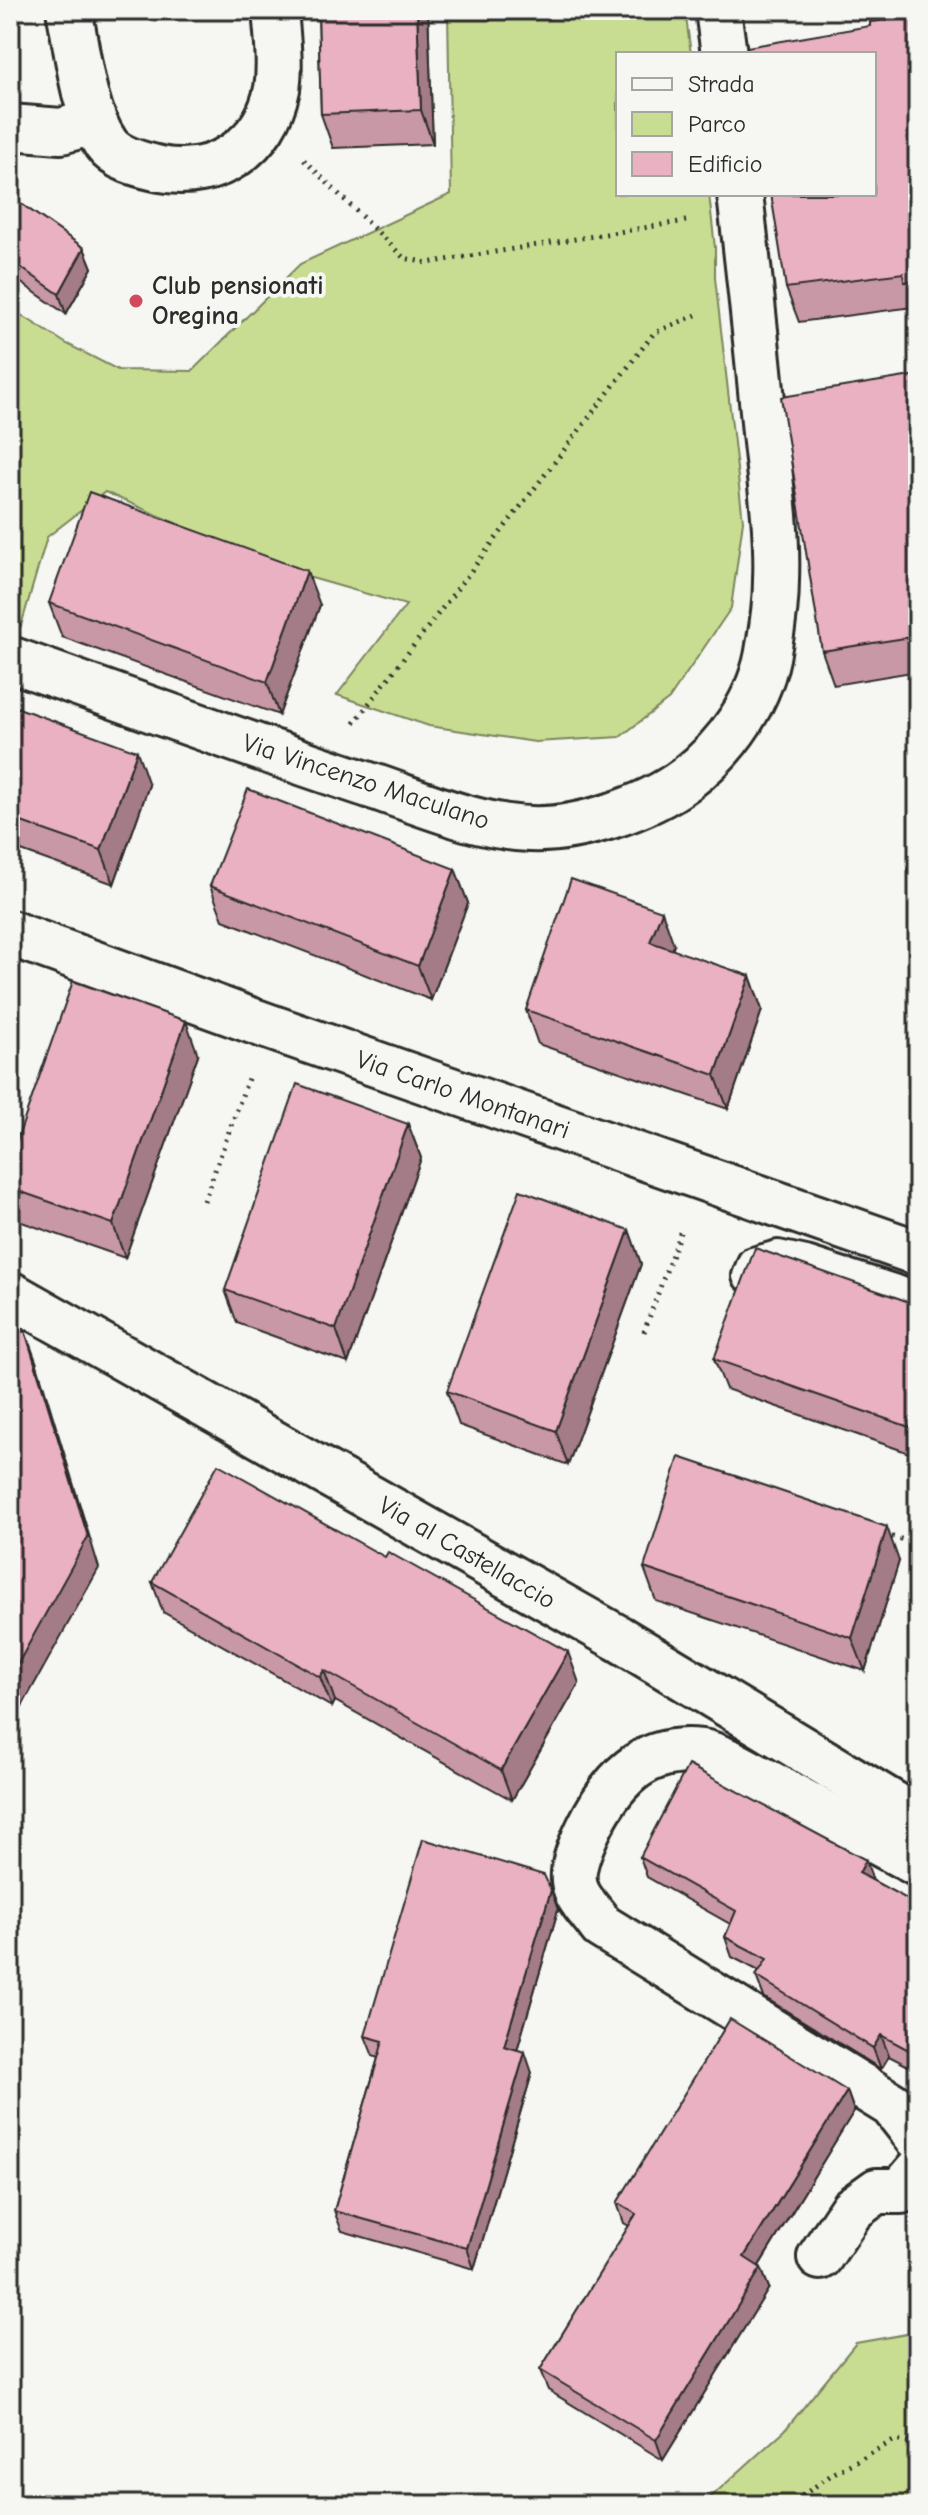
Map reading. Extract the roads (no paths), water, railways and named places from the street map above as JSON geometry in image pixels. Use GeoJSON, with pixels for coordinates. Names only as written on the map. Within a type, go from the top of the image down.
{"type":"FeatureCollection","features":[{"type":"Feature","properties":{"kind":"street"},"geometry":{"type":"LineString","coordinates":[[69,10],[93,122],[108,147],[132,162],[164,169],[190,170],[218,165],[246,149],[266,121],[277,88],[275,10]]}},
{"type":"Feature","properties":{"kind":"street"},"geometry":{"type":"LineString","coordinates":[[718,10],[724,52]]}},
{"type":"Feature","properties":{"kind":"street"},"geometry":{"type":"LineString","coordinates":[[10,127],[61,131],[93,122]]}},
{"type":"Feature","properties":{"kind":"street","name":"Via Vincenzo Maculano"},"geometry":{"type":"LineString","coordinates":[[10,659],[320,769],[488,824],[530,829],[570,827],[618,813],[654,798],[686,779],[740,722],[757,689],[769,649],[776,580],[774,528],[740,196]]}},
{"type":"Feature","properties":{"kind":"street","name":"Via Carlo Montanari"},"geometry":{"type":"LineString","coordinates":[[10,933],[918,1253]]}},
{"type":"Feature","properties":{"kind":"street","name":"Via al Castellaccio"},"geometry":{"type":"LineString","coordinates":[[10,1294],[618,1638],[895,1805],[918,1822]]}},
{"type":"Feature","properties":{"kind":"street"},"geometry":{"type":"LineString","coordinates":[[918,1864],[730,1762],[703,1752],[676,1752],[657,1755],[640,1763],[616,1782],[600,1806],[583,1842],[575,1870],[576,1890],[601,1926],[892,2105],[918,2138]]}},
{"type":"Feature","properties":{"kind":"street"},"geometry":{"type":"LineString","coordinates":[[820,2257],[852,2209],[877,2191],[901,2191],[918,2171]]}},
{"type":"Feature","properties":{"kind":"lane"},"geometry":{"type":"LineString","coordinates":[[738,1304],[753,1263],[778,1256],[918,1298]]}},
{"type":"Feature","properties":{"kind":"place","name":"Club pensionati Oregina"},"geometry":{"type":"Point","coordinates":[136,301]}}]}
